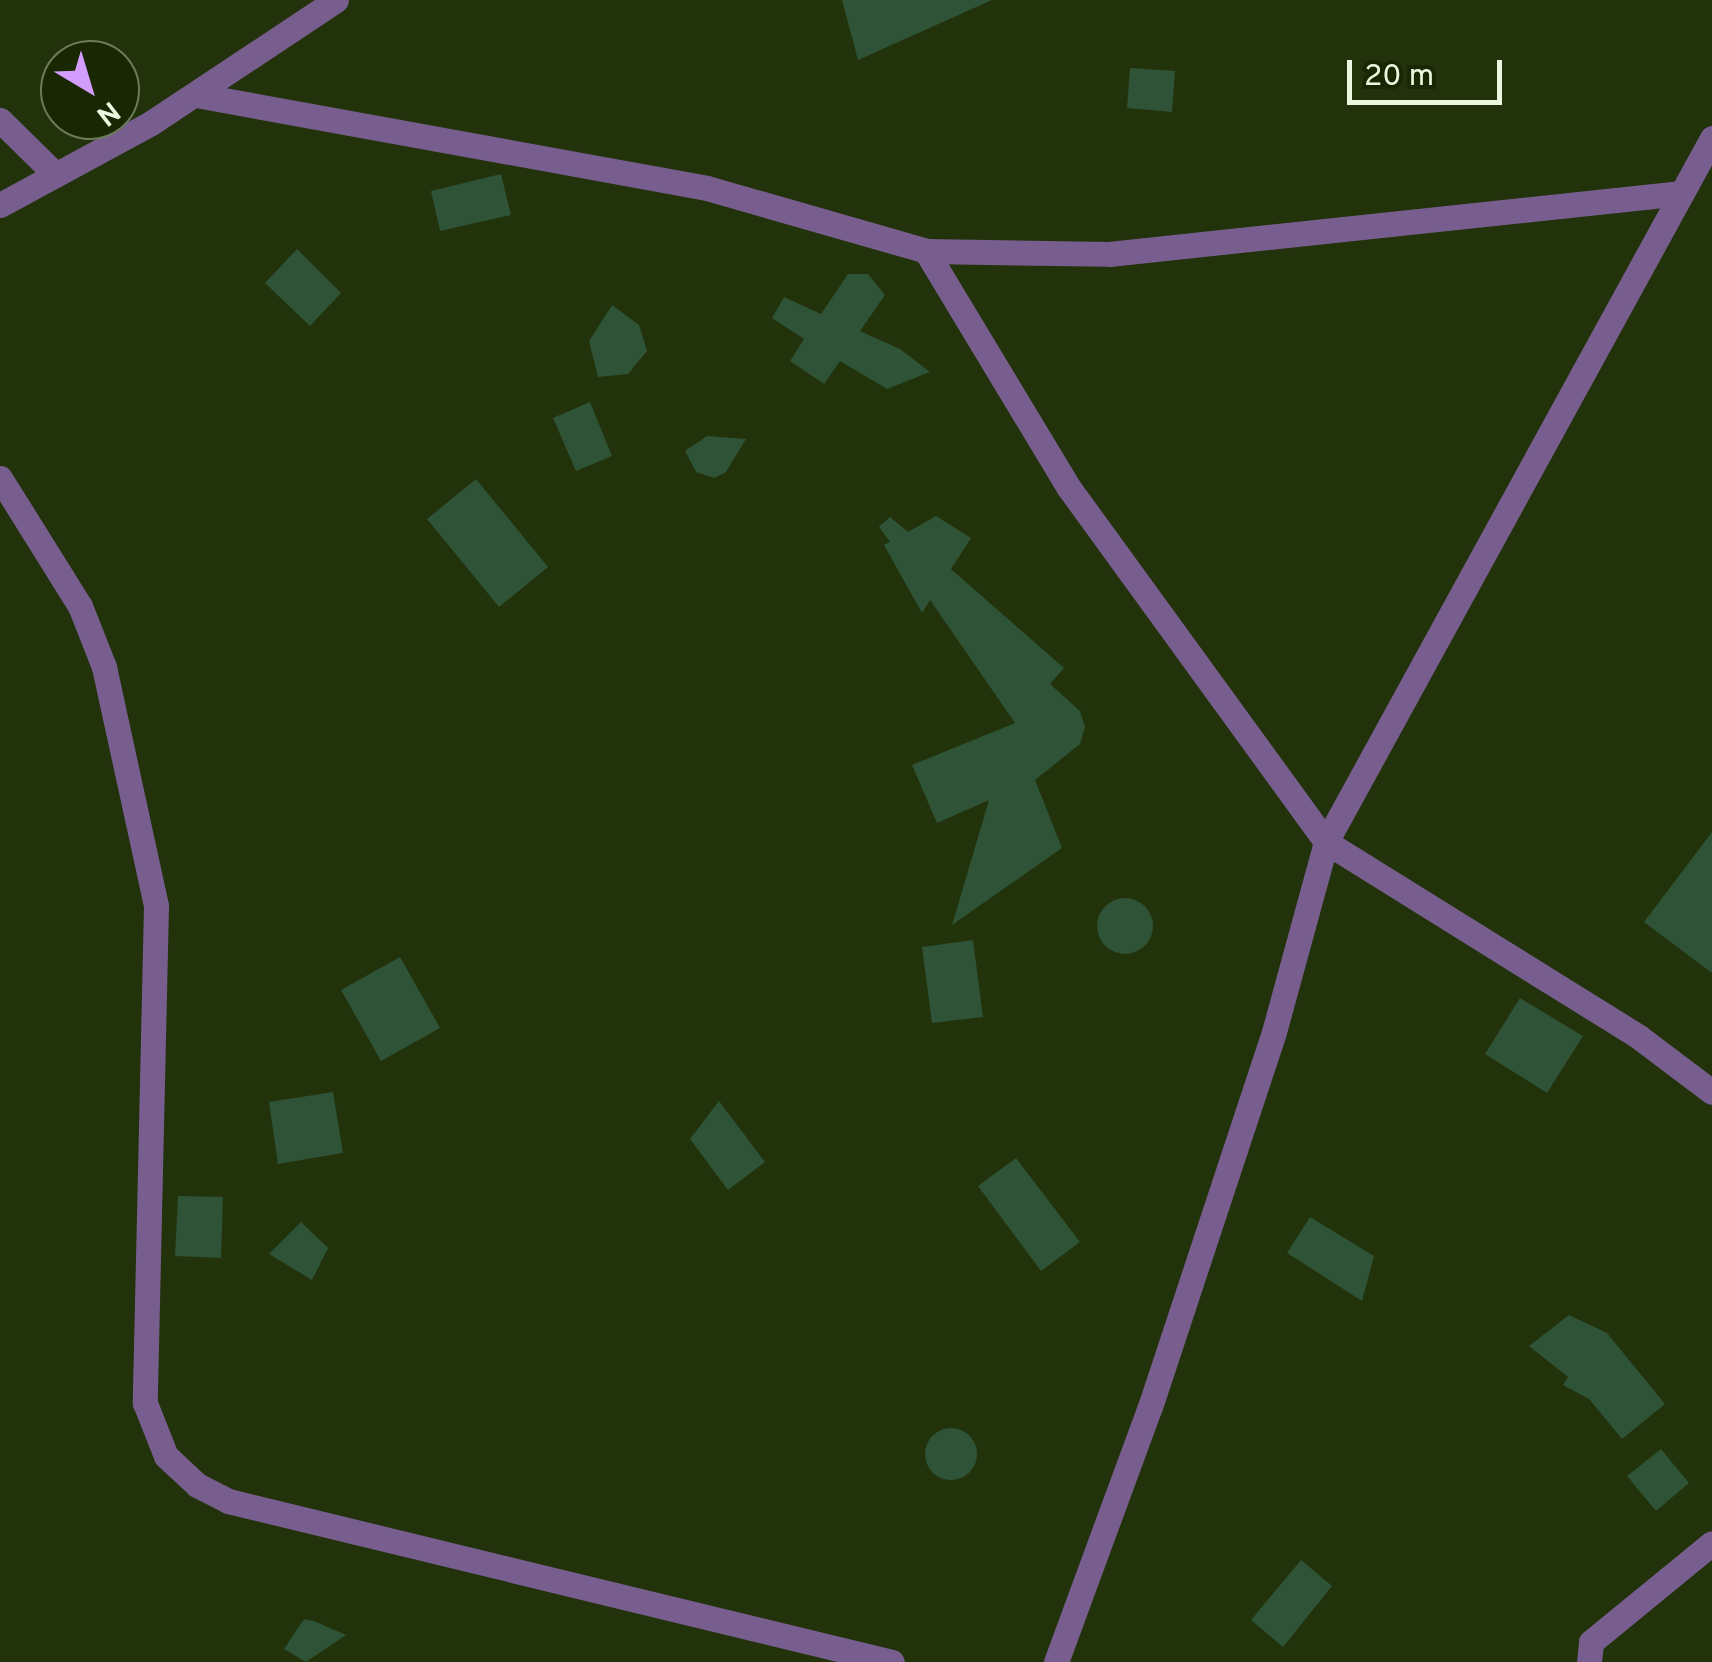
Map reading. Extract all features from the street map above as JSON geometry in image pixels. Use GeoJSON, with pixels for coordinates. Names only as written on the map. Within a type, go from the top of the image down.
{"type":"FeatureCollection","features":[{"type":"Feature","properties":{"kind":"street"},"geometry":{"type":"LineString","coordinates":[[0,204],[196,95],[336,0]]}},
{"type":"Feature","properties":{"kind":"street"},"geometry":{"type":"LineString","coordinates":[[196,95],[708,188],[926,251],[1109,254],[1682,193]]}},
{"type":"Feature","properties":{"kind":"street"},"geometry":{"type":"LineString","coordinates":[[0,120],[56,175]]}},
{"type":"Feature","properties":{"kind":"street"},"geometry":{"type":"LineString","coordinates":[[1056,1662],[1268,1051],[1326,842],[1712,138]]}},
{"type":"Feature","properties":{"kind":"street"},"geometry":{"type":"LineString","coordinates":[[926,251],[1069,488],[1326,842],[1639,1037],[1712,1092]]}},
{"type":"Feature","properties":{"kind":"street"},"geometry":{"type":"LineString","coordinates":[[0,478],[80,606],[104,667],[156,906],[145,1402],[166,1456],[198,1485],[228,1501],[892,1662]]}},
{"type":"Feature","properties":{"kind":"street"},"geometry":{"type":"LineString","coordinates":[[1588,1662],[1591,1642],[1712,1542]]}},
{"type":"Feature","properties":{"kind":"building"},"geometry":{"type":"Polygon","coordinates":[[[842,0],[992,0],[858,60],[842,0]]]}},
{"type":"Feature","properties":{"kind":"building"},"geometry":{"type":"Polygon","coordinates":[[[1130,68],[1175,71],[1172,112],[1127,108],[1130,68]]]}},
{"type":"Feature","properties":{"kind":"building"},"geometry":{"type":"Polygon","coordinates":[[[501,174],[511,215],[440,231],[431,191],[501,174]]]}},
{"type":"Feature","properties":{"kind":"building"},"geometry":{"type":"Polygon","coordinates":[[[297,249],[341,293],[310,326],[265,283],[297,249]]]}},
{"type":"Feature","properties":{"kind":"building"},"geometry":{"type":"Polygon","coordinates":[[[848,274],[868,274],[885,295],[860,331],[900,349],[930,372],[887,389],[840,361],[824,384],[790,361],[804,339],[772,318],[784,297],[821,314],[848,274]]]}},
{"type":"Feature","properties":{"kind":"building"},"geometry":{"type":"Polygon","coordinates":[[[612,305],[639,325],[647,351],[628,374],[598,377],[589,341],[612,305]]]}},
{"type":"Feature","properties":{"kind":"building"},"geometry":{"type":"Polygon","coordinates":[[[590,402],[612,456],[576,471],[553,418],[590,402]]]}},
{"type":"Feature","properties":{"kind":"building"},"geometry":{"type":"Polygon","coordinates":[[[707,436],[746,439],[726,472],[714,478],[696,472],[685,451],[707,436]]]}},
{"type":"Feature","properties":{"kind":"building"},"geometry":{"type":"Polygon","coordinates":[[[476,479],[548,567],[499,607],[427,519],[476,479]]]}},
{"type":"Feature","properties":{"kind":"building"},"geometry":{"type":"Polygon","coordinates":[[[936,516],[971,538],[951,569],[1064,668],[1050,684],[1080,711],[1085,727],[1080,744],[1035,780],[1062,848],[952,925],[989,800],[937,823],[912,765],[1015,723],[930,600],[922,613],[884,545],[890,542],[879,527],[890,517],[908,532],[936,516]]]}},
{"type":"Feature","properties":{"kind":"building"},"geometry":{"type":"Polygon","coordinates":[[[1712,832],[1712,973],[1644,922],[1712,832]]]}},
{"type":"Feature","properties":{"kind":"building"},"geometry":{"type":"Polygon","coordinates":[[[1125,898],[1145,906],[1153,926],[1145,946],[1125,954],[1105,946],[1097,926],[1105,906],[1125,898]]]}},
{"type":"Feature","properties":{"kind":"building"},"geometry":{"type":"Polygon","coordinates":[[[973,940],[983,1017],[932,1023],[922,947],[973,940]]]}},
{"type":"Feature","properties":{"kind":"building"},"geometry":{"type":"Polygon","coordinates":[[[400,957],[440,1028],[381,1061],[341,990],[400,957]]]}},
{"type":"Feature","properties":{"kind":"building"},"geometry":{"type":"Polygon","coordinates":[[[1520,998],[1583,1036],[1547,1093],[1485,1054],[1520,998]]]}},
{"type":"Feature","properties":{"kind":"building"},"geometry":{"type":"Polygon","coordinates":[[[333,1092],[343,1153],[278,1164],[269,1102],[333,1092]]]}},
{"type":"Feature","properties":{"kind":"building"},"geometry":{"type":"Polygon","coordinates":[[[719,1101],[765,1162],[728,1190],[690,1139],[719,1101]]]}},
{"type":"Feature","properties":{"kind":"building"},"geometry":{"type":"Polygon","coordinates":[[[1016,1158],[1080,1242],[1041,1271],[978,1186],[1016,1158]]]}},
{"type":"Feature","properties":{"kind":"building"},"geometry":{"type":"Polygon","coordinates":[[[178,1196],[223,1197],[221,1258],[175,1256],[178,1196]]]}},
{"type":"Feature","properties":{"kind":"building"},"geometry":{"type":"Polygon","coordinates":[[[1310,1217],[1374,1256],[1362,1301],[1287,1253],[1310,1217]]]}},
{"type":"Feature","properties":{"kind":"building"},"geometry":{"type":"Polygon","coordinates":[[[301,1222],[328,1248],[312,1280],[269,1254],[301,1222]]]}},
{"type":"Feature","properties":{"kind":"building"},"geometry":{"type":"Polygon","coordinates":[[[1569,1315],[1607,1333],[1665,1404],[1622,1439],[1589,1399],[1563,1385],[1568,1377],[1529,1346],[1569,1315]]]}},
{"type":"Feature","properties":{"kind":"building"},"geometry":{"type":"Polygon","coordinates":[[[951,1428],[970,1435],[977,1454],[970,1473],[951,1480],[932,1473],[925,1454],[932,1435],[951,1428]]]}},
{"type":"Feature","properties":{"kind":"building"},"geometry":{"type":"Polygon","coordinates":[[[1661,1449],[1689,1483],[1656,1511],[1627,1476],[1661,1449]]]}},
{"type":"Feature","properties":{"kind":"building"},"geometry":{"type":"Polygon","coordinates":[[[1301,1560],[1332,1586],[1283,1647],[1251,1620],[1301,1560]]]}},
{"type":"Feature","properties":{"kind":"building"},"geometry":{"type":"Polygon","coordinates":[[[304,1619],[346,1635],[306,1662],[284,1649],[304,1619]]]}}]}
